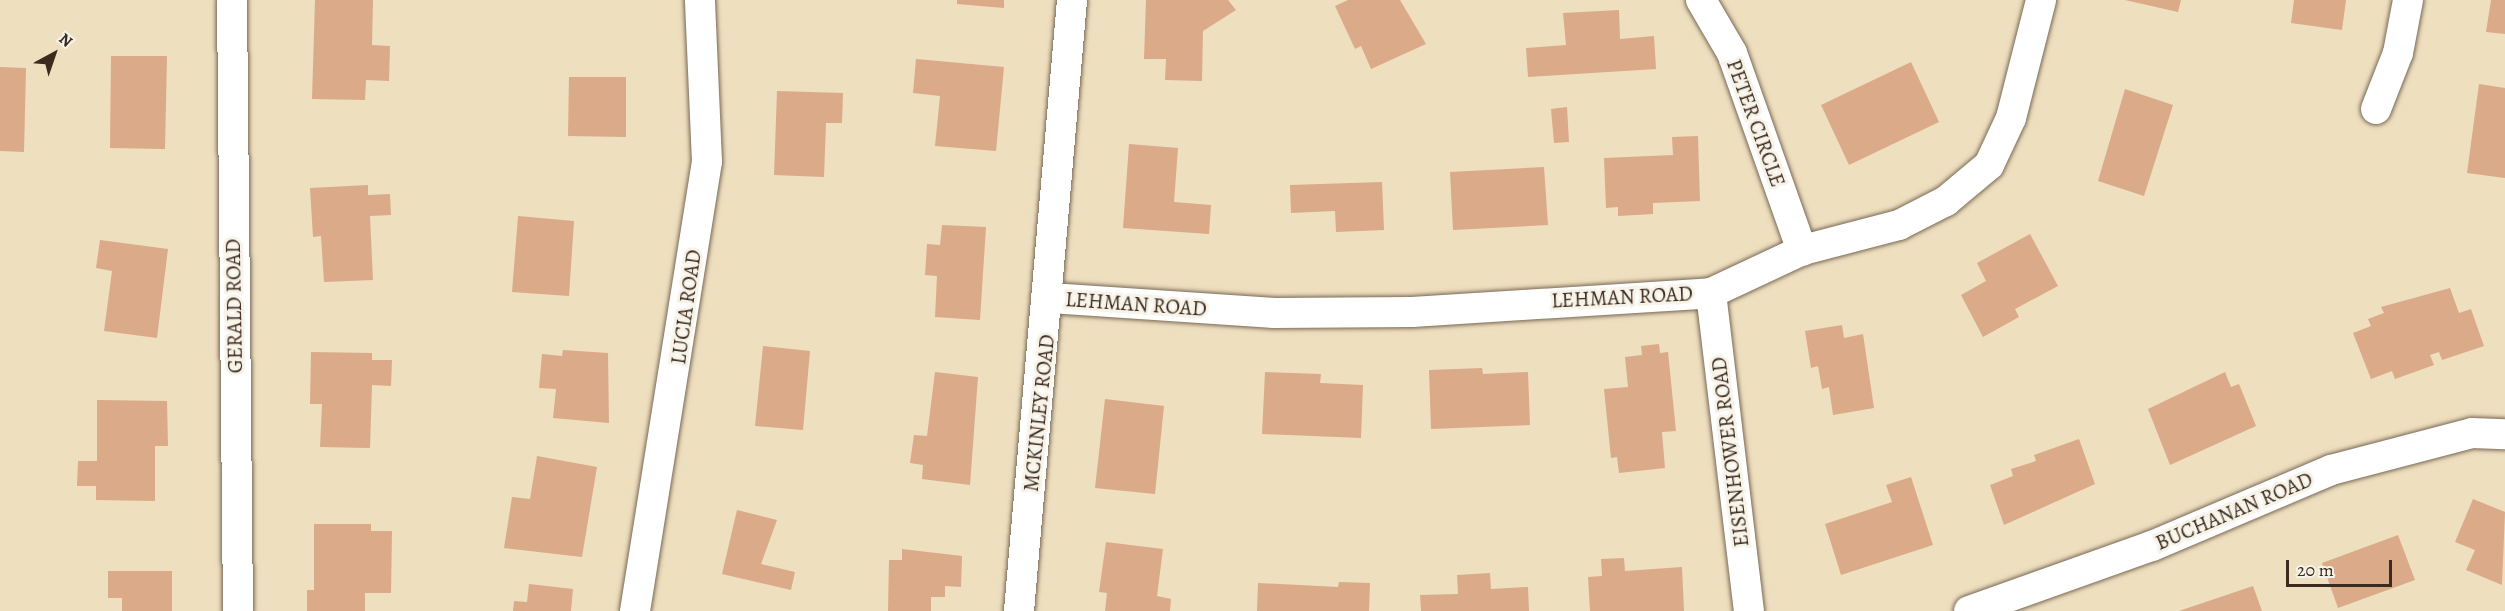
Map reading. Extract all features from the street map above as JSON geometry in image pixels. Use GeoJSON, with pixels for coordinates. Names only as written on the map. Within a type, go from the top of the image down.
{"type":"FeatureCollection","features":[{"type":"Feature","properties":{"kind":"street","name":"GERALD ROAD"},"geometry":{"type":"LineString","coordinates":[[232,0],[237,611]]}},
{"type":"Feature","properties":{"kind":"street","name":"LUCIA ROAD"},"geometry":{"type":"LineString","coordinates":[[635,611],[707,162],[700,0]]}},
{"type":"Feature","properties":{"kind":"street","name":"MCKINLEY ROAD"},"geometry":{"type":"LineString","coordinates":[[1019,611],[1050,298],[1072,0]]}},
{"type":"Feature","properties":{"kind":"street","name":"PETER CIRCLE"},"geometry":{"type":"LineString","coordinates":[[1701,0],[1732,53],[1802,251]]}},
{"type":"Feature","properties":{"kind":"street","name":"LEHMAN ROAD"},"geometry":{"type":"LineString","coordinates":[[1050,298],[1297,313],[1412,312],[1711,293],[1802,251],[1899,225],[1946,201],[1989,165],[2011,118],[2041,0]]}},
{"type":"Feature","properties":{"kind":"street"},"geometry":{"type":"LineString","coordinates":[[2376,109],[2398,53],[2408,0]]}},
{"type":"Feature","properties":{"kind":"street","name":"EISENHOWER ROAD"},"geometry":{"type":"LineString","coordinates":[[1711,293],[1749,611]]}},
{"type":"Feature","properties":{"kind":"street","name":"BUCHANAN ROAD"},"geometry":{"type":"LineString","coordinates":[[1969,611],[2152,546],[2331,470],[2472,433],[2505,434]]}},
{"type":"Feature","properties":{"kind":"building"},"geometry":{"type":"Polygon","coordinates":[[[315,0],[373,0],[372,45],[390,46],[389,81],[366,80],[365,100],[312,99],[315,0]]]}},
{"type":"Feature","properties":{"kind":"building"},"geometry":{"type":"Polygon","coordinates":[[[957,0],[1004,0],[1004,8],[957,4],[957,0]]]}},
{"type":"Feature","properties":{"kind":"building"},"geometry":{"type":"Polygon","coordinates":[[[1146,0],[1228,0],[1236,10],[1203,31],[1202,81],[1165,80],[1166,59],[1144,59],[1146,0]]]}},
{"type":"Feature","properties":{"kind":"building"},"geometry":{"type":"Polygon","coordinates":[[[1348,0],[1400,0],[1426,44],[1371,69],[1361,46],[1355,49],[1335,6],[1348,0]]]}},
{"type":"Feature","properties":{"kind":"building"},"geometry":{"type":"Polygon","coordinates":[[[2125,0],[2181,0],[2178,12],[2125,0]]]}},
{"type":"Feature","properties":{"kind":"building"},"geometry":{"type":"Polygon","coordinates":[[[2294,0],[2346,0],[2342,30],[2291,23],[2294,0]]]}},
{"type":"Feature","properties":{"kind":"building"},"geometry":{"type":"Polygon","coordinates":[[[2491,0],[2505,0],[2505,34],[2486,32],[2491,0]]]}},
{"type":"Feature","properties":{"kind":"building"},"geometry":{"type":"Polygon","coordinates":[[[1619,10],[1620,39],[1654,36],[1656,69],[1528,77],[1526,48],[1566,45],[1563,13],[1619,10]]]}},
{"type":"Feature","properties":{"kind":"building"},"geometry":{"type":"Polygon","coordinates":[[[111,56],[167,56],[165,149],[110,148],[111,56]]]}},
{"type":"Feature","properties":{"kind":"building"},"geometry":{"type":"Polygon","coordinates":[[[916,59],[1004,67],[996,151],[935,146],[940,96],[913,93],[916,59]]]}},
{"type":"Feature","properties":{"kind":"building"},"geometry":{"type":"Polygon","coordinates":[[[1911,62],[1939,122],[1849,165],[1821,105],[1911,62]]]}},
{"type":"Feature","properties":{"kind":"building"},"geometry":{"type":"Polygon","coordinates":[[[0,67],[26,68],[24,152],[0,151],[0,67]]]}},
{"type":"Feature","properties":{"kind":"building"},"geometry":{"type":"Polygon","coordinates":[[[569,77],[626,77],[626,137],[568,136],[569,77]]]}},
{"type":"Feature","properties":{"kind":"building"},"geometry":{"type":"Polygon","coordinates":[[[2479,84],[2505,88],[2505,178],[2467,173],[2479,84]]]}},
{"type":"Feature","properties":{"kind":"building"},"geometry":{"type":"Polygon","coordinates":[[[2125,89],[2173,105],[2144,196],[2098,181],[2125,89]]]}},
{"type":"Feature","properties":{"kind":"building"},"geometry":{"type":"Polygon","coordinates":[[[777,91],[843,93],[842,123],[826,123],[824,177],[774,175],[777,91]]]}},
{"type":"Feature","properties":{"kind":"building"},"geometry":{"type":"Polygon","coordinates":[[[1567,107],[1569,142],[1554,143],[1551,109],[1567,107]]]}},
{"type":"Feature","properties":{"kind":"building"},"geometry":{"type":"Polygon","coordinates":[[[1698,136],[1700,201],[1653,203],[1653,214],[1618,216],[1618,207],[1606,208],[1604,158],[1673,155],[1672,137],[1698,136]]]}},
{"type":"Feature","properties":{"kind":"building"},"geometry":{"type":"Polygon","coordinates":[[[1129,144],[1178,148],[1174,202],[1211,205],[1209,234],[1123,228],[1129,144]]]}},
{"type":"Feature","properties":{"kind":"building"},"geometry":{"type":"Polygon","coordinates":[[[1544,167],[1548,225],[1453,230],[1450,172],[1544,167]]]}},
{"type":"Feature","properties":{"kind":"building"},"geometry":{"type":"Polygon","coordinates":[[[1382,182],[1384,230],[1336,232],[1335,211],[1291,213],[1290,185],[1382,182]]]}},
{"type":"Feature","properties":{"kind":"building"},"geometry":{"type":"Polygon","coordinates":[[[368,185],[368,195],[390,194],[391,215],[370,216],[373,280],[324,282],[321,236],[313,237],[310,188],[368,185]]]}},
{"type":"Feature","properties":{"kind":"building"},"geometry":{"type":"Polygon","coordinates":[[[518,216],[574,221],[569,296],[512,292],[518,216]]]}},
{"type":"Feature","properties":{"kind":"building"},"geometry":{"type":"Polygon","coordinates":[[[942,225],[986,227],[980,320],[935,317],[937,276],[925,275],[927,244],[940,245],[942,225]]]}},
{"type":"Feature","properties":{"kind":"building"},"geometry":{"type":"Polygon","coordinates":[[[2030,234],[2058,286],[2015,309],[2019,317],[1983,337],[1961,295],[1986,281],[1977,263],[2030,234]]]}},
{"type":"Feature","properties":{"kind":"building"},"geometry":{"type":"Polygon","coordinates":[[[100,240],[168,249],[157,338],[104,331],[112,271],[96,268],[100,240]]]}},
{"type":"Feature","properties":{"kind":"building"},"geometry":{"type":"Polygon","coordinates":[[[2450,288],[2459,313],[2471,309],[2484,346],[2442,360],[2439,352],[2430,355],[2434,365],[2395,379],[2392,371],[2371,379],[2353,333],[2371,326],[2368,319],[2384,313],[2381,307],[2450,288]]]}},
{"type":"Feature","properties":{"kind":"building"},"geometry":{"type":"Polygon","coordinates":[[[1842,325],[1844,338],[1863,334],[1874,408],[1833,415],[1829,387],[1822,389],[1818,366],[1811,368],[1805,331],[1842,325]]]}},
{"type":"Feature","properties":{"kind":"building"},"geometry":{"type":"Polygon","coordinates":[[[1659,344],[1660,353],[1668,352],[1676,431],[1662,432],[1665,468],[1619,473],[1617,457],[1611,458],[1604,389],[1628,387],[1625,357],[1642,355],[1641,346],[1659,344]]]}},
{"type":"Feature","properties":{"kind":"building"},"geometry":{"type":"Polygon","coordinates":[[[763,346],[810,351],[803,430],[755,426],[763,346]]]}},
{"type":"Feature","properties":{"kind":"building"},"geometry":{"type":"Polygon","coordinates":[[[563,350],[608,353],[609,423],[553,418],[556,389],[539,388],[542,354],[562,356],[563,350]]]}},
{"type":"Feature","properties":{"kind":"building"},"geometry":{"type":"Polygon","coordinates":[[[311,352],[372,353],[372,360],[392,360],[391,386],[372,385],[370,448],[320,447],[322,404],[310,404],[311,352]]]}},
{"type":"Feature","properties":{"kind":"building"},"geometry":{"type":"Polygon","coordinates":[[[1482,368],[1483,374],[1528,372],[1530,425],[1431,429],[1429,370],[1482,368]]]}},
{"type":"Feature","properties":{"kind":"building"},"geometry":{"type":"Polygon","coordinates":[[[935,372],[978,377],[970,485],[922,479],[923,465],[910,463],[914,435],[927,436],[935,372]]]}},
{"type":"Feature","properties":{"kind":"building"},"geometry":{"type":"Polygon","coordinates":[[[1265,372],[1321,374],[1320,383],[1363,385],[1361,438],[1262,434],[1265,372]]]}},
{"type":"Feature","properties":{"kind":"building"},"geometry":{"type":"Polygon","coordinates":[[[2225,372],[2231,387],[2239,384],[2256,426],[2170,465],[2148,409],[2225,372]]]}},
{"type":"Feature","properties":{"kind":"building"},"geometry":{"type":"Polygon","coordinates":[[[1105,399],[1164,406],[1155,494],[1095,488],[1105,399]]]}},
{"type":"Feature","properties":{"kind":"building"},"geometry":{"type":"Polygon","coordinates":[[[97,400],[167,401],[168,446],[155,446],[155,501],[96,500],[96,486],[77,486],[78,461],[97,461],[97,400]]]}},
{"type":"Feature","properties":{"kind":"building"},"geometry":{"type":"Polygon","coordinates":[[[2079,439],[2095,484],[2004,525],[1990,485],[2013,476],[2011,469],[2036,461],[2034,455],[2079,439]]]}},
{"type":"Feature","properties":{"kind":"building"},"geometry":{"type":"Polygon","coordinates":[[[537,456],[597,467],[582,557],[504,548],[512,497],[530,499],[537,456]]]}},
{"type":"Feature","properties":{"kind":"building"},"geometry":{"type":"Polygon","coordinates":[[[1911,477],[1933,545],[1841,575],[1825,524],[1892,502],[1886,485],[1911,477]]]}},
{"type":"Feature","properties":{"kind":"building"},"geometry":{"type":"Polygon","coordinates":[[[2473,499],[2505,512],[2502,585],[2466,570],[2475,550],[2455,542],[2473,499]]]}},
{"type":"Feature","properties":{"kind":"building"},"geometry":{"type":"Polygon","coordinates":[[[737,510],[777,520],[761,564],[795,572],[791,590],[722,574],[737,510]]]}},
{"type":"Feature","properties":{"kind":"building"},"geometry":{"type":"Polygon","coordinates":[[[314,524],[371,524],[371,531],[392,531],[391,593],[365,593],[365,611],[307,611],[307,590],[314,590],[314,524]]]}},
{"type":"Feature","properties":{"kind":"building"},"geometry":{"type":"Polygon","coordinates":[[[2398,535],[2415,580],[2338,608],[2322,563],[2398,535]]]}},
{"type":"Feature","properties":{"kind":"building"},"geometry":{"type":"Polygon","coordinates":[[[1106,542],[1163,549],[1157,596],[1171,599],[1170,611],[1105,611],[1107,593],[1099,592],[1106,542]]]}},
{"type":"Feature","properties":{"kind":"building"},"geometry":{"type":"Polygon","coordinates":[[[902,549],[962,556],[961,587],[945,586],[945,597],[931,597],[931,611],[888,611],[889,560],[902,560],[902,549]]]}},
{"type":"Feature","properties":{"kind":"building"},"geometry":{"type":"Polygon","coordinates":[[[1624,558],[1625,571],[1682,567],[1684,611],[1590,611],[1588,577],[1602,576],[1601,559],[1624,558]]]}},
{"type":"Feature","properties":{"kind":"building"},"geometry":{"type":"Polygon","coordinates":[[[108,571],[172,571],[172,611],[122,611],[122,598],[108,598],[108,571]]]}},
{"type":"Feature","properties":{"kind":"building"},"geometry":{"type":"Polygon","coordinates":[[[1490,573],[1491,589],[1528,587],[1529,611],[1421,611],[1420,595],[1458,594],[1457,575],[1490,573]]]}},
{"type":"Feature","properties":{"kind":"building"},"geometry":{"type":"Polygon","coordinates":[[[1339,582],[1370,583],[1369,611],[1257,611],[1258,583],[1338,587],[1339,582]]]}},
{"type":"Feature","properties":{"kind":"building"},"geometry":{"type":"Polygon","coordinates":[[[529,584],[573,589],[571,611],[513,611],[514,601],[527,602],[529,584]]]}},
{"type":"Feature","properties":{"kind":"building"},"geometry":{"type":"Polygon","coordinates":[[[2253,586],[2262,611],[2179,611],[2253,586]]]}}]}
